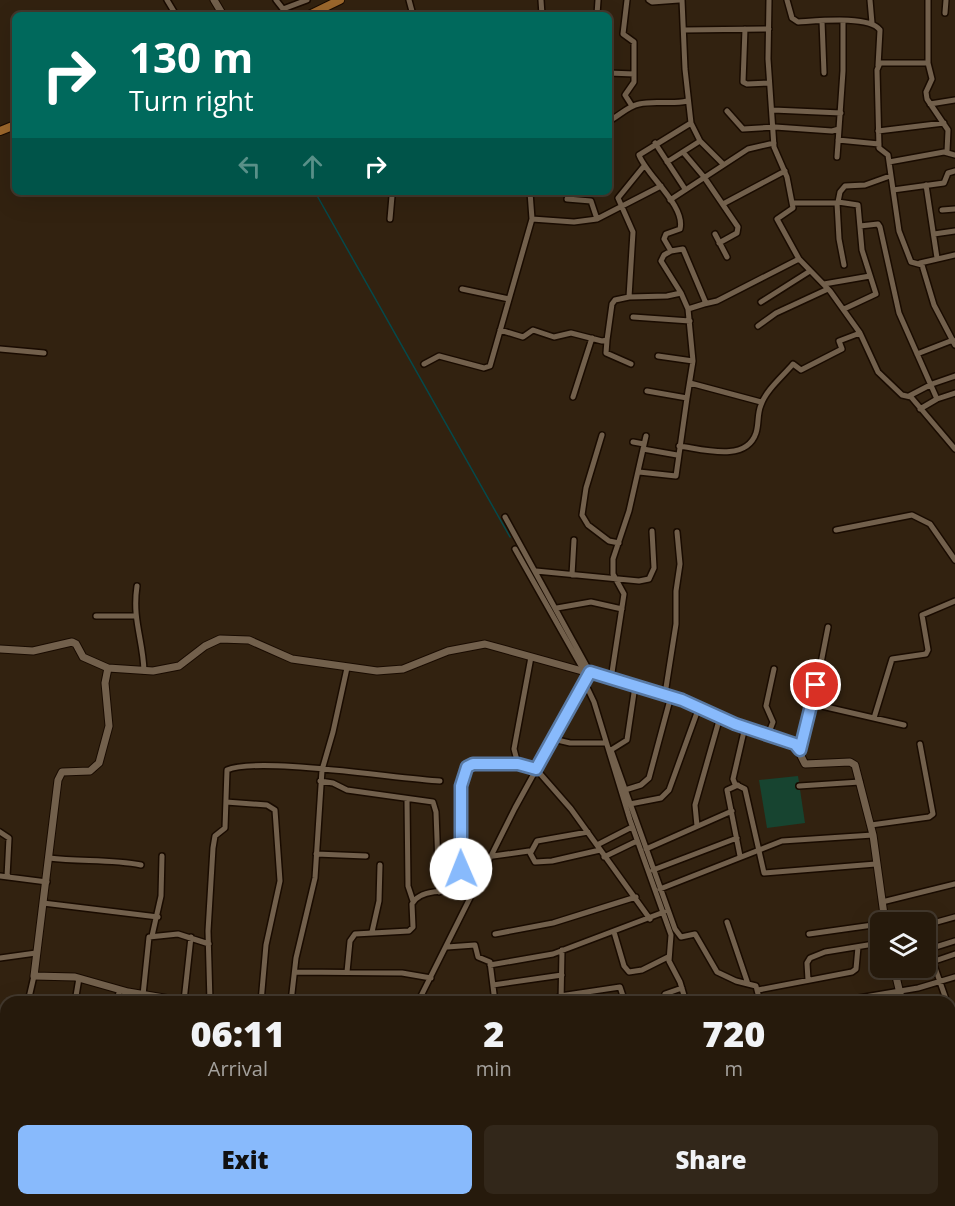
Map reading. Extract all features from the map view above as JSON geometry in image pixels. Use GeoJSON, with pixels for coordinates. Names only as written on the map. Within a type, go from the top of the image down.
{"type":"FeatureCollection","features":[{"type":"Feature","properties":{"kind":"main road"},"geometry":{"type":"LineString","coordinates":[[315,12],[336,1]]}},
{"type":"Feature","properties":{"kind":"street"},"geometry":{"type":"LineString","coordinates":[[276,0],[283,9],[307,0]]}},
{"type":"Feature","properties":{"kind":"street"},"geometry":{"type":"LineString","coordinates":[[627,0],[623,34],[634,42],[634,74],[633,87],[625,95],[632,106]]}},
{"type":"Feature","properties":{"kind":"street"},"geometry":{"type":"LineString","coordinates":[[649,0],[652,3],[681,0],[687,101],[691,123],[700,141],[723,164]]}},
{"type":"Feature","properties":{"kind":"street"},"geometry":{"type":"LineString","coordinates":[[770,0],[770,83],[775,127],[774,143],[785,171],[793,210],[779,215],[777,219],[799,260],[826,287],[860,333],[878,372],[902,395],[909,396],[932,384],[955,376]]}},
{"type":"Feature","properties":{"kind":"street"},"geometry":{"type":"LineString","coordinates":[[787,0],[794,21],[872,23],[880,30],[879,144],[880,150],[888,155],[899,231],[913,263],[955,255]]}},
{"type":"Feature","properties":{"kind":"street"},"geometry":{"type":"LineString","coordinates":[[870,0],[872,23]]}},
{"type":"Feature","properties":{"kind":"street"},"geometry":{"type":"LineString","coordinates":[[928,0],[928,63],[932,79],[926,92],[930,104],[948,130],[947,152]]}},
{"type":"Feature","properties":{"kind":"street"},"geometry":{"type":"LineString","coordinates":[[945,13],[946,0]]}},
{"type":"Feature","properties":{"kind":"street"},"geometry":{"type":"LineString","coordinates":[[822,21],[824,73]]}},
{"type":"Feature","properties":{"kind":"street"},"geometry":{"type":"LineString","coordinates":[[837,157],[841,113],[843,21]]}},
{"type":"Feature","properties":{"kind":"street"},"geometry":{"type":"LineString","coordinates":[[744,29],[743,82],[747,84],[770,83]]}},
{"type":"Feature","properties":{"kind":"street"},"geometry":{"type":"LineString","coordinates":[[684,30],[769,29]]}},
{"type":"Feature","properties":{"kind":"street"},"geometry":{"type":"LineString","coordinates":[[878,66],[885,62],[928,63]]}},
{"type":"Feature","properties":{"kind":"street"},"geometry":{"type":"LineString","coordinates":[[612,73],[634,74]]}},
{"type":"Feature","properties":{"kind":"street"},"geometry":{"type":"LineString","coordinates":[[930,104],[955,100]]}},
{"type":"Feature","properties":{"kind":"street"},"geometry":{"type":"LineString","coordinates":[[612,119],[632,106],[649,102],[672,104],[687,101]]}},
{"type":"Feature","properties":{"kind":"street"},"geometry":{"type":"LineString","coordinates":[[773,110],[841,113]]}},
{"type":"Feature","properties":{"kind":"street"},"geometry":{"type":"LineString","coordinates":[[727,111],[742,129],[775,127],[832,131],[839,129]]}},
{"type":"Feature","properties":{"kind":"street"},"geometry":{"type":"LineString","coordinates":[[671,251],[664,238],[666,234],[682,226],[670,200],[644,166],[639,153],[691,123]]}},
{"type":"Feature","properties":{"kind":"street"},"geometry":{"type":"LineString","coordinates":[[878,131],[944,123]]}},
{"type":"Feature","properties":{"kind":"street"},"geometry":{"type":"LineString","coordinates":[[668,162],[700,141]]}},
{"type":"Feature","properties":{"kind":"street"},"geometry":{"type":"LineString","coordinates":[[838,141],[879,144]]}},
{"type":"Feature","properties":{"kind":"street"},"geometry":{"type":"LineString","coordinates":[[655,143],[685,189]]}},
{"type":"Feature","properties":{"kind":"street"},"geometry":{"type":"LineString","coordinates":[[670,200],[748,149],[774,143]]}},
{"type":"Feature","properties":{"kind":"street"},"geometry":{"type":"LineString","coordinates":[[682,152],[704,177],[738,229],[719,243]]}},
{"type":"Feature","properties":{"kind":"street"},"geometry":{"type":"LineString","coordinates":[[889,162],[947,152],[955,155]]}},
{"type":"Feature","properties":{"kind":"street"},"geometry":{"type":"LineString","coordinates":[[629,297],[633,232],[619,196],[644,166]]}},
{"type":"Feature","properties":{"kind":"street"},"geometry":{"type":"LineString","coordinates":[[723,204],[785,171]]}},
{"type":"Feature","properties":{"kind":"street"},"geometry":{"type":"LineString","coordinates":[[893,190],[946,182],[948,173],[955,171]]}},
{"type":"Feature","properties":{"kind":"street"},"geometry":{"type":"LineString","coordinates":[[844,265],[839,239],[840,192],[845,186],[865,185],[890,176]]}},
{"type":"Feature","properties":{"kind":"street"},"geometry":{"type":"LineString","coordinates":[[926,185],[937,258]]}},
{"type":"Feature","properties":{"kind":"street"},"geometry":{"type":"LineString","coordinates":[[532,219],[574,222],[597,219],[661,186]]}},
{"type":"Feature","properties":{"kind":"street"},"geometry":{"type":"LineString","coordinates":[[424,364],[439,356],[488,367],[532,219],[530,195]]}},
{"type":"Feature","properties":{"kind":"street"},"geometry":{"type":"LineString","coordinates":[[390,219],[392,196]]}},
{"type":"Feature","properties":{"kind":"street"},"geometry":{"type":"LineString","coordinates":[[567,199],[591,201],[597,219]]}},
{"type":"Feature","properties":{"kind":"street"},"geometry":{"type":"LineString","coordinates":[[792,202],[858,205],[862,250],[874,296],[844,309]]}},
{"type":"Feature","properties":{"kind":"street"},"geometry":{"type":"LineString","coordinates":[[942,210],[955,209]]}},
{"type":"Feature","properties":{"kind":"street"},"geometry":{"type":"LineString","coordinates":[[860,226],[879,225],[898,313],[932,384],[936,399]]}},
{"type":"Feature","properties":{"kind":"street"},"geometry":{"type":"LineString","coordinates":[[933,234],[955,231]]}},
{"type":"Feature","properties":{"kind":"street"},"geometry":{"type":"LineString","coordinates":[[715,234],[727,257]]}},
{"type":"Feature","properties":{"kind":"street"},"geometry":{"type":"LineString","coordinates":[[639,472],[676,476],[677,455],[690,383],[693,361],[688,309],[661,261],[671,251],[683,249],[705,301],[704,304]]}},
{"type":"Feature","properties":{"kind":"street"},"geometry":{"type":"LineString","coordinates":[[688,309],[717,302],[799,260]]}},
{"type":"Feature","properties":{"kind":"street"},"geometry":{"type":"LineString","coordinates":[[917,354],[954,343],[934,305],[920,263]]}},
{"type":"Feature","properties":{"kind":"street"},"geometry":{"type":"LineString","coordinates":[[760,302],[810,271]]}},
{"type":"Feature","properties":{"kind":"street"},"geometry":{"type":"LineString","coordinates":[[758,326],[776,313],[826,287],[870,276]]}},
{"type":"Feature","properties":{"kind":"street"},"geometry":{"type":"LineString","coordinates":[[462,289],[509,299]]}},
{"type":"Feature","properties":{"kind":"street"},"geometry":{"type":"LineString","coordinates":[[631,364],[606,353],[613,302],[629,297],[668,296],[681,293]]}},
{"type":"Feature","properties":{"kind":"street"},"geometry":{"type":"LineString","coordinates":[[633,317],[690,321]]}},
{"type":"Feature","properties":{"kind":"street"},"geometry":{"type":"LineString","coordinates":[[500,330],[523,337],[533,330],[552,337],[571,333],[607,339]]}},
{"type":"Feature","properties":{"kind":"street"},"geometry":{"type":"LineString","coordinates":[[680,446],[730,452],[741,449],[752,442],[761,402],[793,364],[801,370],[842,349],[839,341],[860,333]]}},
{"type":"Feature","properties":{"kind":"street"},"geometry":{"type":"LineString","coordinates":[[573,397],[592,338]]}},
{"type":"Feature","properties":{"kind":"street"},"geometry":{"type":"LineString","coordinates":[[0,349],[44,353]]}},
{"type":"Feature","properties":{"kind":"street"},"geometry":{"type":"LineString","coordinates":[[658,356],[693,361]]}},
{"type":"Feature","properties":{"kind":"street"},"geometry":{"type":"LineString","coordinates":[[690,383],[761,402]]}},
{"type":"Feature","properties":{"kind":"street"},"geometry":{"type":"LineString","coordinates":[[646,391],[687,398]]}},
{"type":"Feature","properties":{"kind":"street"},"geometry":{"type":"LineString","coordinates":[[920,409],[936,399],[955,393]]}},
{"type":"Feature","properties":{"kind":"street"},"geometry":{"type":"LineString","coordinates":[[909,396],[955,449]]}},
{"type":"Feature","properties":{"kind":"street"},"geometry":{"type":"LineString","coordinates":[[602,435],[586,488],[582,515],[588,525],[609,541],[619,543]]}},
{"type":"Feature","properties":{"kind":"street"},"geometry":{"type":"LineString","coordinates":[[611,679],[624,590],[614,578],[613,559],[639,472],[646,436]]}},
{"type":"Feature","properties":{"kind":"street"},"geometry":{"type":"LineString","coordinates":[[633,442],[677,455]]}},
{"type":"Feature","properties":{"kind":"street"},"geometry":{"type":"LineString","coordinates":[[836,530],[912,514],[930,524],[955,560]]}},
{"type":"Feature","properties":{"kind":"street"},"geometry":{"type":"LineString","coordinates":[[421,996],[587,672],[557,608],[505,517]]}},
{"type":"Feature","properties":{"kind":"street"},"geometry":{"type":"LineString","coordinates":[[536,571],[639,581],[651,577],[654,568],[652,531]]}},
{"type":"Feature","properties":{"kind":"street"},"geometry":{"type":"LineString","coordinates":[[625,790],[641,785],[649,778],[668,695],[680,564],[677,532]]}},
{"type":"Feature","properties":{"kind":"street"},"geometry":{"type":"LineString","coordinates":[[572,575],[574,540]]}},
{"type":"Feature","properties":{"kind":"street"},"geometry":{"type":"LineString","coordinates":[[515,549],[587,672]]}},
{"type":"Feature","properties":{"kind":"street"},"geometry":{"type":"LineString","coordinates":[[137,586],[134,616],[143,654],[144,671]]}},
{"type":"Feature","properties":{"kind":"street"},"geometry":{"type":"LineString","coordinates":[[874,718],[892,659],[926,654],[928,650],[922,615],[955,601]]}},
{"type":"Feature","properties":{"kind":"street"},"geometry":{"type":"LineString","coordinates":[[557,608],[591,602],[622,609]]}},
{"type":"Feature","properties":{"kind":"street"},"geometry":{"type":"LineString","coordinates":[[96,616],[134,616]]}},
{"type":"Feature","properties":{"kind":"street"},"geometry":{"type":"LineString","coordinates":[[800,750],[813,704],[828,627]]}},
{"type":"Feature","properties":{"kind":"street"},"geometry":{"type":"LineString","coordinates":[[0,649],[33,651],[72,642],[76,644],[83,657],[108,668],[144,671],[179,666],[212,642],[230,639],[249,640],[292,659],[347,668],[393,671],[448,651],[485,644],[668,695],[745,727],[795,744],[805,764],[850,762],[855,765],[871,825],[884,912]]}},
{"type":"Feature","properties":{"kind":"street"},"geometry":{"type":"LineString","coordinates":[[518,764],[514,749],[531,657]]}},
{"type":"Feature","properties":{"kind":"street"},"geometry":{"type":"LineString","coordinates":[[29,996],[34,976],[60,774],[67,771],[94,769],[101,757],[110,720],[105,693],[108,668]]}},
{"type":"Feature","properties":{"kind":"street"},"geometry":{"type":"LineString","coordinates":[[292,996],[313,886],[320,781],[347,668]]}},
{"type":"Feature","properties":{"kind":"street"},"geometry":{"type":"LineString","coordinates":[[768,735],[772,718],[766,706],[774,669]]}},
{"type":"Feature","properties":{"kind":"street"},"geometry":{"type":"LineString","coordinates":[[584,681],[594,702],[632,827],[664,912],[672,938],[668,957],[684,996]]}},
{"type":"Feature","properties":{"kind":"street"},"geometry":{"type":"LineString","coordinates":[[635,686],[627,740],[611,750],[660,889],[679,936],[684,938],[695,934],[717,972],[756,986],[759,996]]}},
{"type":"Feature","properties":{"kind":"street"},"geometry":{"type":"LineString","coordinates":[[813,704],[904,725]]}},
{"type":"Feature","properties":{"kind":"street"},"geometry":{"type":"LineString","coordinates":[[630,804],[661,798],[669,790],[699,707]]}},
{"type":"Feature","properties":{"kind":"street"},"geometry":{"type":"LineString","coordinates":[[697,826],[694,805],[720,717]]}},
{"type":"Feature","properties":{"kind":"street"},"geometry":{"type":"LineString","coordinates":[[745,727],[733,782],[745,789],[762,871],[768,874],[876,864]]}},
{"type":"Feature","properties":{"kind":"street"},"geometry":{"type":"LineString","coordinates":[[553,739],[570,743],[605,743]]}},
{"type":"Feature","properties":{"kind":"street"},"geometry":{"type":"LineString","coordinates":[[871,825],[929,817],[933,814],[920,744]]}},
{"type":"Feature","properties":{"kind":"street"},"geometry":{"type":"LineString","coordinates":[[461,892],[460,813],[461,786],[465,770],[473,764],[518,764],[536,769],[588,832],[650,919]]}},
{"type":"Feature","properties":{"kind":"street"},"geometry":{"type":"LineString","coordinates":[[210,996],[209,944],[214,840],[225,828],[226,773],[230,768],[275,767],[440,781]]}},
{"type":"Feature","properties":{"kind":"street"},"geometry":{"type":"LineString","coordinates":[[320,781],[333,783],[347,790],[407,800],[430,801],[434,804],[439,892]]}},
{"type":"Feature","properties":{"kind":"street"},"geometry":{"type":"LineString","coordinates":[[799,786],[860,782]]}},
{"type":"Feature","properties":{"kind":"street"},"geometry":{"type":"LineString","coordinates":[[738,785],[728,790],[740,856]]}},
{"type":"Feature","properties":{"kind":"street"},"geometry":{"type":"LineString","coordinates":[[347,972],[352,937],[359,933],[411,930],[413,901],[408,886],[407,800]]}},
{"type":"Feature","properties":{"kind":"street"},"geometry":{"type":"LineString","coordinates":[[226,802],[267,805],[275,810],[280,881],[266,945],[262,996]]}},
{"type":"Feature","properties":{"kind":"street"},"geometry":{"type":"LineString","coordinates":[[646,849],[676,838],[732,811]]}},
{"type":"Feature","properties":{"kind":"street"},"geometry":{"type":"LineString","coordinates":[[588,832],[537,841],[531,852],[532,858],[539,863],[598,848],[632,827]]}},
{"type":"Feature","properties":{"kind":"street"},"geometry":{"type":"LineString","coordinates":[[0,832],[9,838],[7,877]]}},
{"type":"Feature","properties":{"kind":"street"},"geometry":{"type":"LineString","coordinates":[[660,889],[740,856],[758,852],[768,845],[789,840],[873,836]]}},
{"type":"Feature","properties":{"kind":"street"},"geometry":{"type":"LineString","coordinates":[[653,870],[737,838]]}},
{"type":"Feature","properties":{"kind":"street"},"geometry":{"type":"LineString","coordinates":[[604,857],[637,841]]}},
{"type":"Feature","properties":{"kind":"street"},"geometry":{"type":"LineString","coordinates":[[493,856],[526,850],[531,852]]}},
{"type":"Feature","properties":{"kind":"street"},"geometry":{"type":"LineString","coordinates":[[316,854],[366,856]]}},
{"type":"Feature","properties":{"kind":"street"},"geometry":{"type":"LineString","coordinates":[[143,995],[147,941],[152,936],[158,917],[162,856]]}},
{"type":"Feature","properties":{"kind":"street"},"geometry":{"type":"LineString","coordinates":[[49,858],[80,861],[101,859],[141,865]]}},
{"type":"Feature","properties":{"kind":"street"},"geometry":{"type":"LineString","coordinates":[[372,932],[378,906],[380,864]]}},
{"type":"Feature","properties":{"kind":"street"},"geometry":{"type":"LineString","coordinates":[[0,876],[46,882]]}},
{"type":"Feature","properties":{"kind":"street"},"geometry":{"type":"LineString","coordinates":[[882,902],[955,884]]}},
{"type":"Feature","properties":{"kind":"street"},"geometry":{"type":"LineString","coordinates":[[413,901],[439,892],[475,892]]}},
{"type":"Feature","properties":{"kind":"street"},"geometry":{"type":"LineString","coordinates":[[495,934],[554,923],[636,897]]}},
{"type":"Feature","properties":{"kind":"street"},"geometry":{"type":"LineString","coordinates":[[43,903],[158,917]]}},
{"type":"Feature","properties":{"kind":"street"},"geometry":{"type":"LineString","coordinates":[[490,964],[545,956],[614,933],[664,912]]}},
{"type":"Feature","properties":{"kind":"street"},"geometry":{"type":"LineString","coordinates":[[936,922],[955,917]]}},
{"type":"Feature","properties":{"kind":"street"},"geometry":{"type":"LineString","coordinates":[[727,922],[748,984]]}},
{"type":"Feature","properties":{"kind":"street"},"geometry":{"type":"LineString","coordinates":[[809,934],[870,925]]}},
{"type":"Feature","properties":{"kind":"street"},"geometry":{"type":"LineString","coordinates":[[614,933],[624,966],[629,972],[649,967],[668,957]]}},
{"type":"Feature","properties":{"kind":"street"},"geometry":{"type":"LineString","coordinates":[[152,936],[178,934],[209,944]]}},
{"type":"Feature","properties":{"kind":"street"},"geometry":{"type":"LineString","coordinates":[[185,996],[191,937]]}},
{"type":"Feature","properties":{"kind":"street"},"geometry":{"type":"LineString","coordinates":[[936,947],[955,941]]}},
{"type":"Feature","properties":{"kind":"street"},"geometry":{"type":"LineString","coordinates":[[447,946],[474,945],[478,957],[488,960],[490,964],[494,996]]}},
{"type":"Feature","properties":{"kind":"street"},"geometry":{"type":"LineString","coordinates":[[808,980],[807,963],[810,958],[828,951],[870,945]]}},
{"type":"Feature","properties":{"kind":"street"},"geometry":{"type":"LineString","coordinates":[[758,990],[854,971],[858,947]]}},
{"type":"Feature","properties":{"kind":"street"},"geometry":{"type":"LineString","coordinates":[[561,996],[562,950]]}},
{"type":"Feature","properties":{"kind":"street"},"geometry":{"type":"LineString","coordinates":[[0,958],[36,953]]}},
{"type":"Feature","properties":{"kind":"street"},"geometry":{"type":"LineString","coordinates":[[936,961],[955,954]]}},
{"type":"Feature","properties":{"kind":"street"},"geometry":{"type":"LineString","coordinates":[[295,972],[402,973],[431,978]]}},
{"type":"Feature","properties":{"kind":"street"},"geometry":{"type":"LineString","coordinates":[[936,972],[945,996]]}},
{"type":"Feature","properties":{"kind":"street"},"geometry":{"type":"LineString","coordinates":[[493,985],[562,975]]}},
{"type":"Feature","properties":{"kind":"street"},"geometry":{"type":"LineString","coordinates":[[34,976],[80,978],[146,996]]}},
{"type":"Feature","properties":{"kind":"street"},"geometry":{"type":"LineString","coordinates":[[76,996],[80,978]]}},
{"type":"Feature","properties":{"kind":"street"},"geometry":{"type":"LineString","coordinates":[[897,978],[900,996]]}},
{"type":"Feature","properties":{"kind":"street"},"geometry":{"type":"LineString","coordinates":[[870,996],[955,978]]}},
{"type":"Feature","properties":{"kind":"street"},"geometry":{"type":"LineString","coordinates":[[576,996],[620,987],[623,996]]}},
{"type":"Feature","properties":{"kind":"street"},"geometry":{"type":"LineString","coordinates":[[664,996],[682,988]]}},
{"type":"Feature","properties":{"kind":"street"},"geometry":{"type":"LineString","coordinates":[[118,996],[120,990]]}},
{"type":"Feature","properties":{"kind":"green space"},"geometry":{"type":"Polygon","coordinates":[[[798,776],[805,823],[767,828],[759,780],[798,776]]]}},
{"type":"Feature","properties":{"kind":"waterway"},"geometry":{"type":"LineString","coordinates":[[317,195],[510,537]]}},
{"type":"Feature","properties":{"kind":"route"},"geometry":{"type":"LineString","coordinates":[[461,869],[461,786],[465,770],[473,764],[518,764],[536,769],[590,672],[682,700],[735,724],[795,744],[800,750],[816,685]]}}]}
